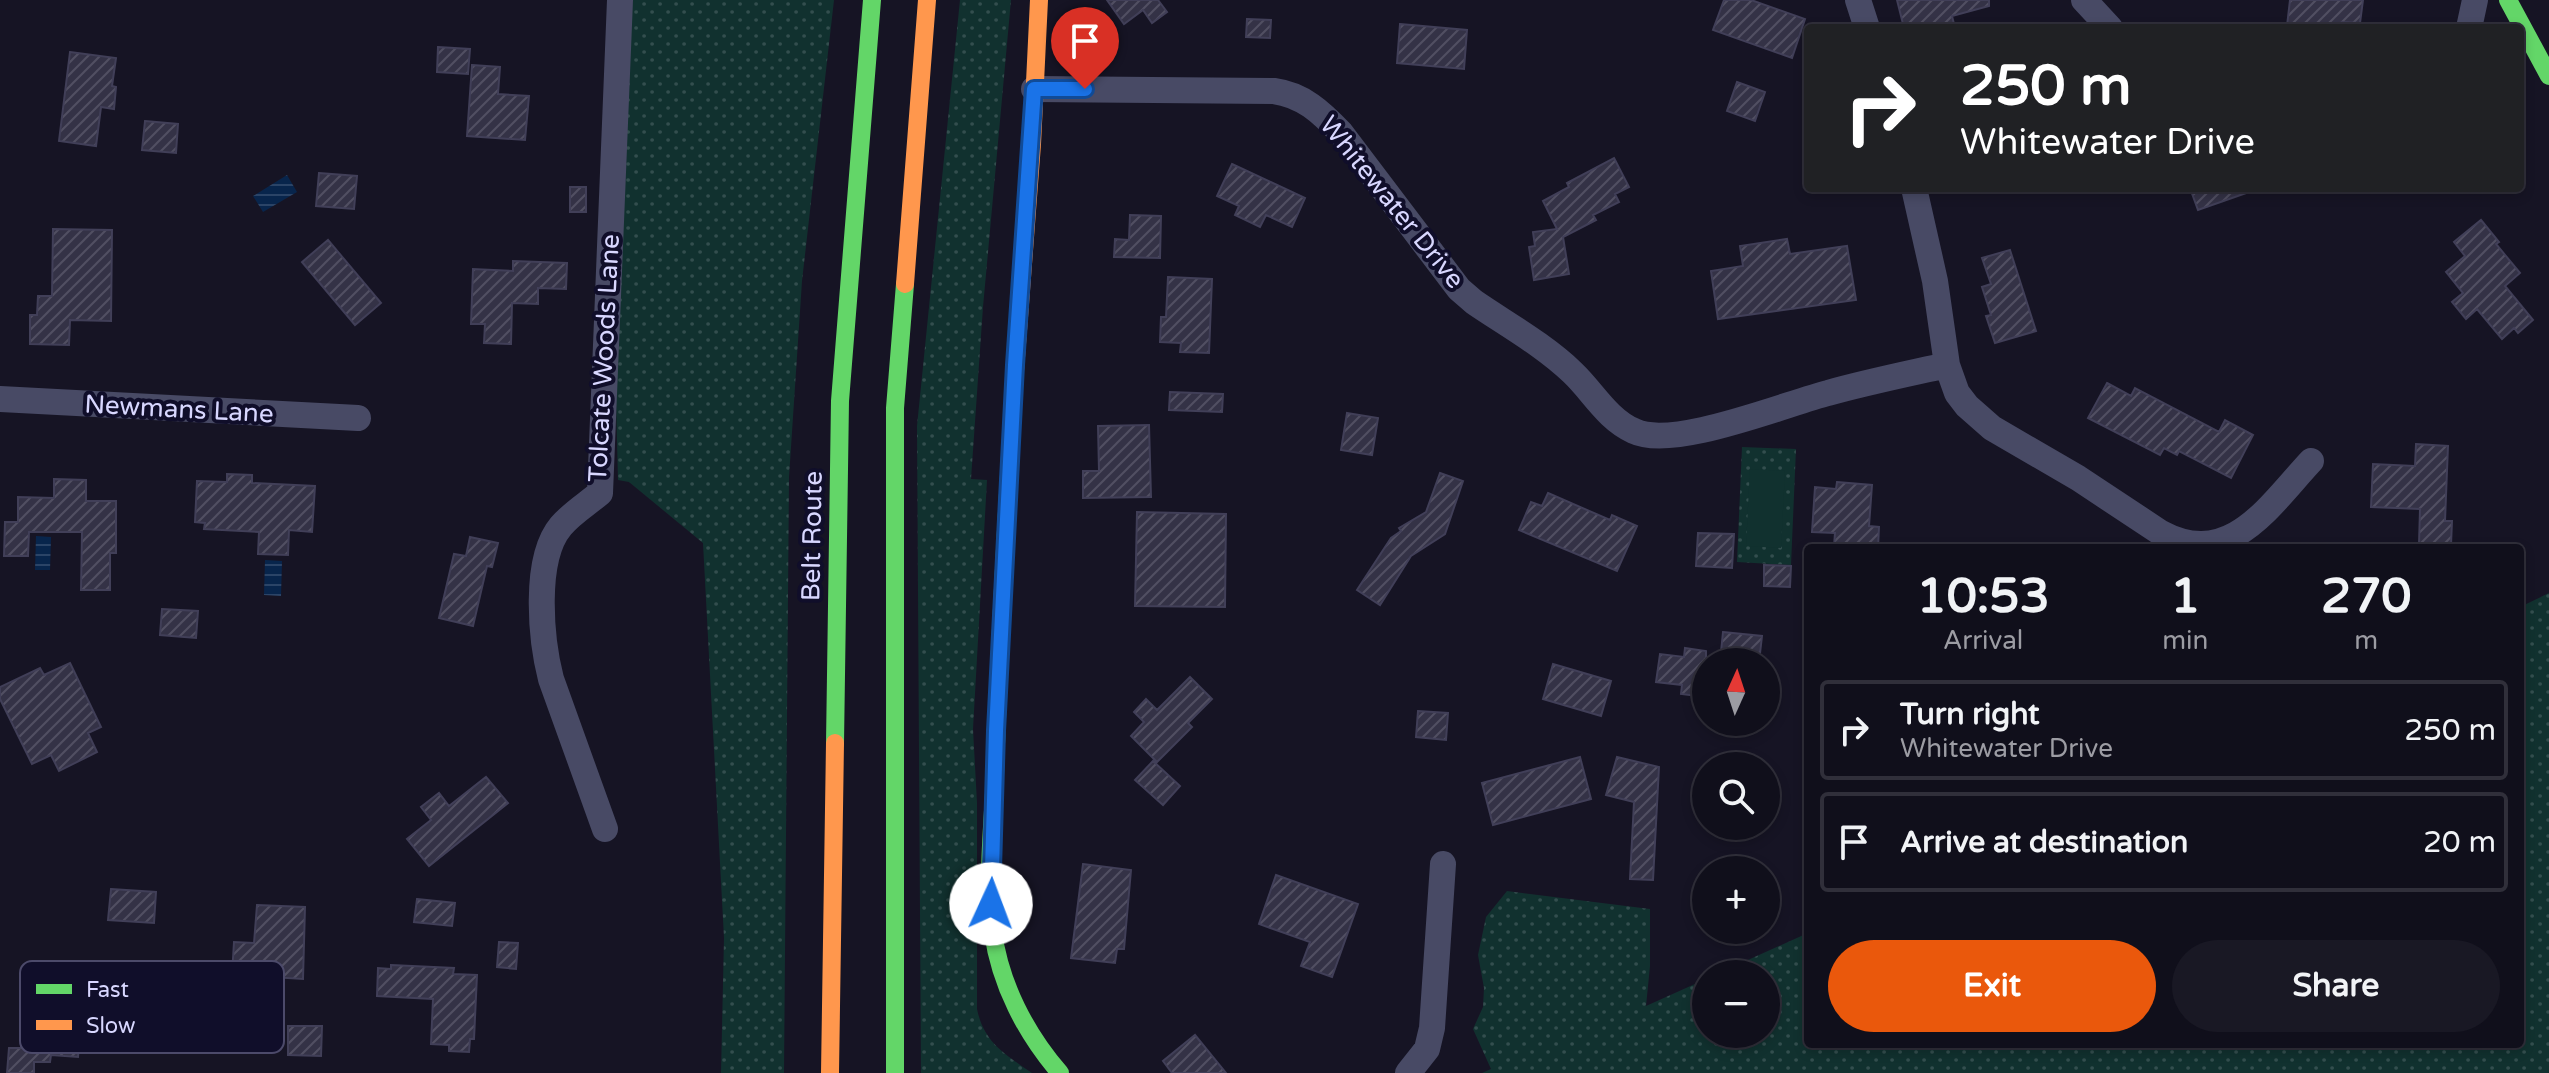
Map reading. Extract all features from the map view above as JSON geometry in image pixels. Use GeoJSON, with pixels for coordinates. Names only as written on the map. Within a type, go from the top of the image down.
{"type":"FeatureCollection","features":[{"type":"Feature","properties":{"kind":"main road","name":"Belt Route"},"geometry":{"type":"LineString","coordinates":[[830,1073],[840,401],[872,0]]}},
{"type":"Feature","properties":{"kind":"main road"},"geometry":{"type":"LineString","coordinates":[[895,1073],[895,408],[927,0]]}},
{"type":"Feature","properties":{"kind":"main road"},"geometry":{"type":"LineString","coordinates":[[1039,0],[1015,365],[996,731],[991,904],[993,933],[1007,986],[1029,1033],[1060,1073]]}},
{"type":"Feature","properties":{"kind":"main road"},"geometry":{"type":"LineString","coordinates":[[2508,0],[2521,24]]}},
{"type":"Feature","properties":{"kind":"main road"},"geometry":{"type":"LineString","coordinates":[[2524,30],[2549,76]]}},
{"type":"Feature","properties":{"kind":"street","name":"Tolcate Woods Lane"},"geometry":{"type":"LineString","coordinates":[[605,829],[551,679],[546,660],[543,608],[547,554],[552,539],[561,526],[600,493],[620,0]]}},
{"type":"Feature","properties":{"kind":"street"},"geometry":{"type":"LineString","coordinates":[[1858,0],[1866,24]]}},
{"type":"Feature","properties":{"kind":"street"},"geometry":{"type":"LineString","coordinates":[[2084,0],[2106,24]]}},
{"type":"Feature","properties":{"kind":"street"},"geometry":{"type":"LineString","coordinates":[[2470,24],[2475,0]]}},
{"type":"Feature","properties":{"kind":"street","name":"Whitewater Drive"},"geometry":{"type":"LineString","coordinates":[[1034,89],[1274,91],[1305,101],[1319,110],[1341,133],[1459,289],[1574,374],[1614,418],[1639,434],[1667,436],[1698,431],[1829,392],[1947,365]]}},
{"type":"Feature","properties":{"kind":"street"},"geometry":{"type":"LineString","coordinates":[[1915,192],[1935,281],[1947,365],[1957,393],[1992,428],[2078,478],[2161,533],[2184,543],[2197,544]]}},
{"type":"Feature","properties":{"kind":"street","name":"Newmans Lane"},"geometry":{"type":"LineString","coordinates":[[0,399],[358,418]]}},
{"type":"Feature","properties":{"kind":"street"},"geometry":{"type":"LineString","coordinates":[[2212,544],[2240,533],[2311,461]]}},
{"type":"Feature","properties":{"kind":"street"},"geometry":{"type":"LineString","coordinates":[[1408,1073],[1427,1049],[1432,1028],[1443,864]]}},
{"type":"Feature","properties":{"kind":"green space"},"geometry":{"type":"Polygon","coordinates":[[[633,0],[834,0],[802,281],[789,477],[784,1073],[721,1073],[724,938],[703,543],[629,482],[618,480],[615,362],[628,28],[633,0]]]}},
{"type":"Feature","properties":{"kind":"green space"},"geometry":{"type":"Polygon","coordinates":[[[960,0],[1011,0],[971,479],[987,480],[973,729],[977,803],[977,1009],[990,1039],[1032,1073],[921,1073],[917,426],[960,0]]]}},
{"type":"Feature","properties":{"kind":"green space"},"geometry":{"type":"Polygon","coordinates":[[[1742,447],[1796,449],[1791,565],[1737,562],[1742,447]]]}},
{"type":"Feature","properties":{"kind":"green space"},"geometry":{"type":"Polygon","coordinates":[[[1750,469],[1785,471],[1781,548],[1746,546],[1750,469]]]}},
{"type":"Feature","properties":{"kind":"green space"},"geometry":{"type":"Polygon","coordinates":[[[2549,593],[2549,1073],[1482,1073],[1491,1069],[1473,1029],[1483,1007],[1484,988],[1478,955],[1486,917],[1507,891],[1650,909],[1646,1006],[1692,985],[1692,1048],[1780,1048],[1780,960],[1748,960],[1804,935],[1804,1048],[2524,1048],[2524,605],[2549,593]]]}},
{"type":"Feature","properties":{"kind":"water"},"geometry":{"type":"Polygon","coordinates":[[[287,175],[297,192],[263,212],[253,196],[287,175]]]}},
{"type":"Feature","properties":{"kind":"water"},"geometry":{"type":"Polygon","coordinates":[[[36,536],[51,537],[50,570],[35,570],[36,536]]]}},
{"type":"Feature","properties":{"kind":"water"},"geometry":{"type":"Polygon","coordinates":[[[265,560],[282,561],[281,596],[264,595],[265,560]]]}},
{"type":"Feature","properties":{"kind":"building"},"geometry":{"type":"Polygon","coordinates":[[[1107,0],[1158,0],[1167,12],[1152,23],[1143,10],[1124,24],[1107,0]]]}},
{"type":"Feature","properties":{"kind":"building"},"geometry":{"type":"Polygon","coordinates":[[[1724,0],[1751,0],[1805,19],[1792,58],[1713,30],[1724,0]]]}},
{"type":"Feature","properties":{"kind":"building"},"geometry":{"type":"Polygon","coordinates":[[[1897,0],[1989,0],[1989,6],[1952,16],[1954,24],[1903,24],[1897,0]]]}},
{"type":"Feature","properties":{"kind":"building"},"geometry":{"type":"Polygon","coordinates":[[[2290,0],[2363,0],[2360,23],[2287,24],[2290,0]]]}},
{"type":"Feature","properties":{"kind":"building"},"geometry":{"type":"Polygon","coordinates":[[[1247,19],[1271,20],[1270,38],[1246,37],[1247,19]]]}},
{"type":"Feature","properties":{"kind":"building"},"geometry":{"type":"Polygon","coordinates":[[[1400,24],[1467,30],[1464,69],[1397,63],[1400,24]]]}},
{"type":"Feature","properties":{"kind":"building"},"geometry":{"type":"Polygon","coordinates":[[[438,47],[470,49],[468,74],[437,72],[438,47]]]}},
{"type":"Feature","properties":{"kind":"building"},"geometry":{"type":"Polygon","coordinates":[[[70,52],[116,58],[112,86],[116,87],[114,109],[101,107],[96,146],[59,141],[70,52]]]}},
{"type":"Feature","properties":{"kind":"building"},"geometry":{"type":"Polygon","coordinates":[[[472,65],[500,67],[498,94],[529,96],[525,140],[467,136],[472,65]]]}},
{"type":"Feature","properties":{"kind":"building"},"geometry":{"type":"Polygon","coordinates":[[[1737,82],[1765,92],[1755,121],[1727,111],[1737,82]]]}},
{"type":"Feature","properties":{"kind":"building"},"geometry":{"type":"Polygon","coordinates":[[[145,121],[178,124],[176,153],[142,150],[145,121]]]}},
{"type":"Feature","properties":{"kind":"building"},"geometry":{"type":"Polygon","coordinates":[[[1614,158],[1629,187],[1615,194],[1619,202],[1593,215],[1596,220],[1563,237],[1569,274],[1534,280],[1529,247],[1535,246],[1533,232],[1557,229],[1543,201],[1569,187],[1567,183],[1614,158]]]}},
{"type":"Feature","properties":{"kind":"building"},"geometry":{"type":"Polygon","coordinates":[[[1232,164],[1305,198],[1292,227],[1266,215],[1260,227],[1235,215],[1239,206],[1217,196],[1232,164]]]}},
{"type":"Feature","properties":{"kind":"building"},"geometry":{"type":"Polygon","coordinates":[[[319,173],[357,176],[354,209],[316,206],[319,173]]]}},
{"type":"Feature","properties":{"kind":"building"},"geometry":{"type":"Polygon","coordinates":[[[570,187],[586,187],[586,212],[570,212],[570,187]]]}},
{"type":"Feature","properties":{"kind":"building"},"geometry":{"type":"Polygon","coordinates":[[[2191,192],[2249,192],[2198,210],[2191,192]]]}},
{"type":"Feature","properties":{"kind":"building"},"geometry":{"type":"Polygon","coordinates":[[[1130,215],[1161,216],[1160,258],[1114,257],[1115,239],[1129,240],[1130,215]]]}},
{"type":"Feature","properties":{"kind":"building"},"geometry":{"type":"Polygon","coordinates":[[[2481,220],[2520,273],[2505,286],[2533,320],[2518,333],[2514,328],[2502,339],[2477,309],[2466,319],[2452,302],[2463,293],[2446,272],[2465,256],[2454,242],[2481,220]]]}},
{"type":"Feature","properties":{"kind":"building"},"geometry":{"type":"Polygon","coordinates":[[[53,229],[112,230],[111,321],[70,320],[69,345],[30,344],[30,315],[37,315],[38,296],[52,296],[53,229]]]}},
{"type":"Feature","properties":{"kind":"building"},"geometry":{"type":"Polygon","coordinates":[[[1787,239],[1790,254],[1847,246],[1856,300],[1718,319],[1711,271],[1743,266],[1740,246],[1787,239]]]}},
{"type":"Feature","properties":{"kind":"building"},"geometry":{"type":"Polygon","coordinates":[[[328,240],[381,303],[355,325],[302,262],[328,240]]]}},
{"type":"Feature","properties":{"kind":"building"},"geometry":{"type":"Polygon","coordinates":[[[2010,250],[2036,331],[1995,343],[1986,316],[1991,315],[1982,287],[1991,284],[1982,258],[2010,250]]]}},
{"type":"Feature","properties":{"kind":"building"},"geometry":{"type":"Polygon","coordinates":[[[513,261],[567,263],[566,289],[538,288],[538,304],[512,303],[511,344],[484,343],[485,324],[471,324],[473,269],[513,271],[513,261]]]}},
{"type":"Feature","properties":{"kind":"building"},"geometry":{"type":"Polygon","coordinates":[[[1168,277],[1212,279],[1209,353],[1180,352],[1181,343],[1160,342],[1161,317],[1166,317],[1168,277]]]}},
{"type":"Feature","properties":{"kind":"building"},"geometry":{"type":"Polygon","coordinates":[[[2107,383],[2131,396],[2135,388],[2219,432],[2225,420],[2253,435],[2231,478],[2179,451],[2177,455],[2164,448],[2160,455],[2088,418],[2107,383]]]}},
{"type":"Feature","properties":{"kind":"building"},"geometry":{"type":"Polygon","coordinates":[[[1170,392],[1223,394],[1222,412],[1169,410],[1170,392]]]}},
{"type":"Feature","properties":{"kind":"building"},"geometry":{"type":"Polygon","coordinates":[[[1347,413],[1378,418],[1372,455],[1341,450],[1347,413]]]}},
{"type":"Feature","properties":{"kind":"building"},"geometry":{"type":"Polygon","coordinates":[[[1149,425],[1151,497],[1083,498],[1083,471],[1099,471],[1098,426],[1149,425]]]}},
{"type":"Feature","properties":{"kind":"building"},"geometry":{"type":"Polygon","coordinates":[[[2416,444],[2448,446],[2445,521],[2452,521],[2451,544],[2419,544],[2420,509],[2371,507],[2373,464],[2415,466],[2416,444]]]}},
{"type":"Feature","properties":{"kind":"building"},"geometry":{"type":"Polygon","coordinates":[[[1440,473],[1463,481],[1445,534],[1411,556],[1380,605],[1357,590],[1391,538],[1401,531],[1399,528],[1426,512],[1440,473]]]}},
{"type":"Feature","properties":{"kind":"building"},"geometry":{"type":"Polygon","coordinates":[[[227,474],[252,475],[252,483],[315,486],[312,532],[289,530],[288,555],[258,554],[259,532],[204,529],[205,523],[195,522],[197,481],[227,482],[227,474]]]}},
{"type":"Feature","properties":{"kind":"building"},"geometry":{"type":"Polygon","coordinates":[[[54,479],[86,480],[86,501],[116,501],[116,553],[110,553],[110,590],[81,590],[82,532],[29,532],[28,556],[4,556],[5,522],[18,522],[18,497],[54,498],[54,479]]]}},
{"type":"Feature","properties":{"kind":"building"},"geometry":{"type":"Polygon","coordinates":[[[1837,482],[1872,485],[1869,526],[1879,527],[1878,544],[1834,544],[1835,533],[1812,532],[1815,487],[1836,489],[1837,482]]]}},
{"type":"Feature","properties":{"kind":"building"},"geometry":{"type":"Polygon","coordinates":[[[1548,493],[1610,520],[1612,515],[1637,526],[1617,571],[1519,530],[1531,502],[1542,506],[1548,493]]]}},
{"type":"Feature","properties":{"kind":"building"},"geometry":{"type":"Polygon","coordinates":[[[1137,512],[1226,514],[1225,607],[1135,606],[1137,512]]]}},
{"type":"Feature","properties":{"kind":"building"},"geometry":{"type":"Polygon","coordinates":[[[1698,533],[1734,534],[1732,568],[1696,566],[1698,533]]]}},
{"type":"Feature","properties":{"kind":"building"},"geometry":{"type":"Polygon","coordinates":[[[470,537],[498,543],[492,567],[487,566],[473,626],[439,618],[454,554],[466,556],[470,537]]]}},
{"type":"Feature","properties":{"kind":"building"},"geometry":{"type":"Polygon","coordinates":[[[1764,565],[1791,566],[1790,587],[1764,586],[1764,565]]]}},
{"type":"Feature","properties":{"kind":"building"},"geometry":{"type":"Polygon","coordinates":[[[162,609],[198,611],[196,638],[160,635],[162,609]]]}},
{"type":"Feature","properties":{"kind":"building"},"geometry":{"type":"Polygon","coordinates":[[[1723,632],[1762,636],[1761,648],[1721,648],[1723,632]]]}},
{"type":"Feature","properties":{"kind":"building"},"geometry":{"type":"Polygon","coordinates":[[[1685,648],[1692,649],[1692,695],[1681,694],[1682,685],[1656,682],[1660,654],[1684,657],[1685,648]]]}},
{"type":"Feature","properties":{"kind":"building"},"geometry":{"type":"Polygon","coordinates":[[[70,663],[101,727],[88,733],[97,752],[59,771],[51,755],[32,764],[0,699],[0,687],[40,668],[44,675],[70,663]]]}},
{"type":"Feature","properties":{"kind":"building"},"geometry":{"type":"Polygon","coordinates":[[[1553,664],[1611,681],[1601,716],[1543,699],[1553,664]]]}},
{"type":"Feature","properties":{"kind":"building"},"geometry":{"type":"Polygon","coordinates":[[[1190,677],[1212,699],[1188,723],[1192,727],[1157,762],[1131,736],[1144,722],[1134,712],[1146,699],[1157,710],[1190,677]]]}},
{"type":"Feature","properties":{"kind":"building"},"geometry":{"type":"Polygon","coordinates":[[[1418,711],[1448,713],[1446,740],[1416,737],[1418,711]]]}},
{"type":"Feature","properties":{"kind":"building"},"geometry":{"type":"Polygon","coordinates":[[[1580,757],[1591,799],[1493,825],[1482,783],[1580,757]]]}},
{"type":"Feature","properties":{"kind":"building"},"geometry":{"type":"Polygon","coordinates":[[[1617,757],[1659,767],[1653,880],[1630,879],[1634,802],[1606,795],[1617,757]]]}},
{"type":"Feature","properties":{"kind":"building"},"geometry":{"type":"Polygon","coordinates":[[[1153,761],[1180,786],[1163,805],[1135,780],[1153,761]]]}},
{"type":"Feature","properties":{"kind":"building"},"geometry":{"type":"Polygon","coordinates":[[[486,777],[508,803],[429,866],[407,839],[431,820],[421,807],[439,793],[449,806],[486,777]]]}},
{"type":"Feature","properties":{"kind":"building"},"geometry":{"type":"Polygon","coordinates":[[[1083,864],[1131,870],[1124,949],[1117,949],[1115,963],[1071,958],[1083,864]]]}},
{"type":"Feature","properties":{"kind":"building"},"geometry":{"type":"Polygon","coordinates":[[[1276,875],[1358,904],[1332,977],[1301,966],[1310,942],[1259,924],[1276,875]]]}},
{"type":"Feature","properties":{"kind":"building"},"geometry":{"type":"Polygon","coordinates":[[[111,889],[156,892],[154,923],[108,920],[111,889]]]}},
{"type":"Feature","properties":{"kind":"building"},"geometry":{"type":"Polygon","coordinates":[[[417,899],[455,903],[452,926],[414,922],[417,899]]]}},
{"type":"Feature","properties":{"kind":"building"},"geometry":{"type":"Polygon","coordinates":[[[257,905],[305,907],[303,979],[284,978],[284,961],[233,961],[234,942],[254,943],[257,905]]]}},
{"type":"Feature","properties":{"kind":"building"},"geometry":{"type":"Polygon","coordinates":[[[499,942],[518,943],[516,969],[497,967],[499,942]]]}},
{"type":"Feature","properties":{"kind":"building"},"geometry":{"type":"Polygon","coordinates":[[[391,965],[454,968],[453,974],[477,975],[474,1039],[470,1039],[469,1052],[449,1051],[449,1045],[431,1044],[433,999],[377,996],[378,968],[391,969],[391,965]]]}},
{"type":"Feature","properties":{"kind":"building"},"geometry":{"type":"Polygon","coordinates":[[[288,1026],[322,1026],[321,1056],[288,1055],[288,1026]]]}},
{"type":"Feature","properties":{"kind":"building"},"geometry":{"type":"Polygon","coordinates":[[[1195,1035],[1226,1073],[1172,1073],[1163,1061],[1195,1035]]]}},
{"type":"Feature","properties":{"kind":"building"},"geometry":{"type":"Polygon","coordinates":[[[9,1048],[20,1048],[20,1053],[78,1053],[78,1057],[51,1055],[50,1062],[34,1062],[34,1073],[7,1073],[9,1048]]]}},
{"type":"Feature","properties":{"kind":"traffic: fast"},"geometry":{"type":"LineString","coordinates":[[835,743],[840,401],[872,0]]}},
{"type":"Feature","properties":{"kind":"traffic: fast"},"geometry":{"type":"LineString","coordinates":[[2508,0],[2521,24]]}},
{"type":"Feature","properties":{"kind":"traffic: fast"},"geometry":{"type":"LineString","coordinates":[[2524,30],[2549,76]]}},
{"type":"Feature","properties":{"kind":"traffic: fast"},"geometry":{"type":"LineString","coordinates":[[895,1073],[895,408],[905,284]]}},
{"type":"Feature","properties":{"kind":"traffic: fast"},"geometry":{"type":"LineString","coordinates":[[1014,384],[991,853],[991,913],[996,951],[1008,989],[1036,1042],[1060,1073]]}},
{"type":"Feature","properties":{"kind":"traffic: slow"},"geometry":{"type":"LineString","coordinates":[[905,284],[927,0]]}},
{"type":"Feature","properties":{"kind":"traffic: slow"},"geometry":{"type":"LineString","coordinates":[[1014,384],[1039,0]]}},
{"type":"Feature","properties":{"kind":"traffic: slow"},"geometry":{"type":"LineString","coordinates":[[830,1073],[835,743]]}},
{"type":"Feature","properties":{"kind":"route"},"geometry":{"type":"LineString","coordinates":[[991,904],[996,731],[1015,365],[1034,89],[1085,89]]}}]}
